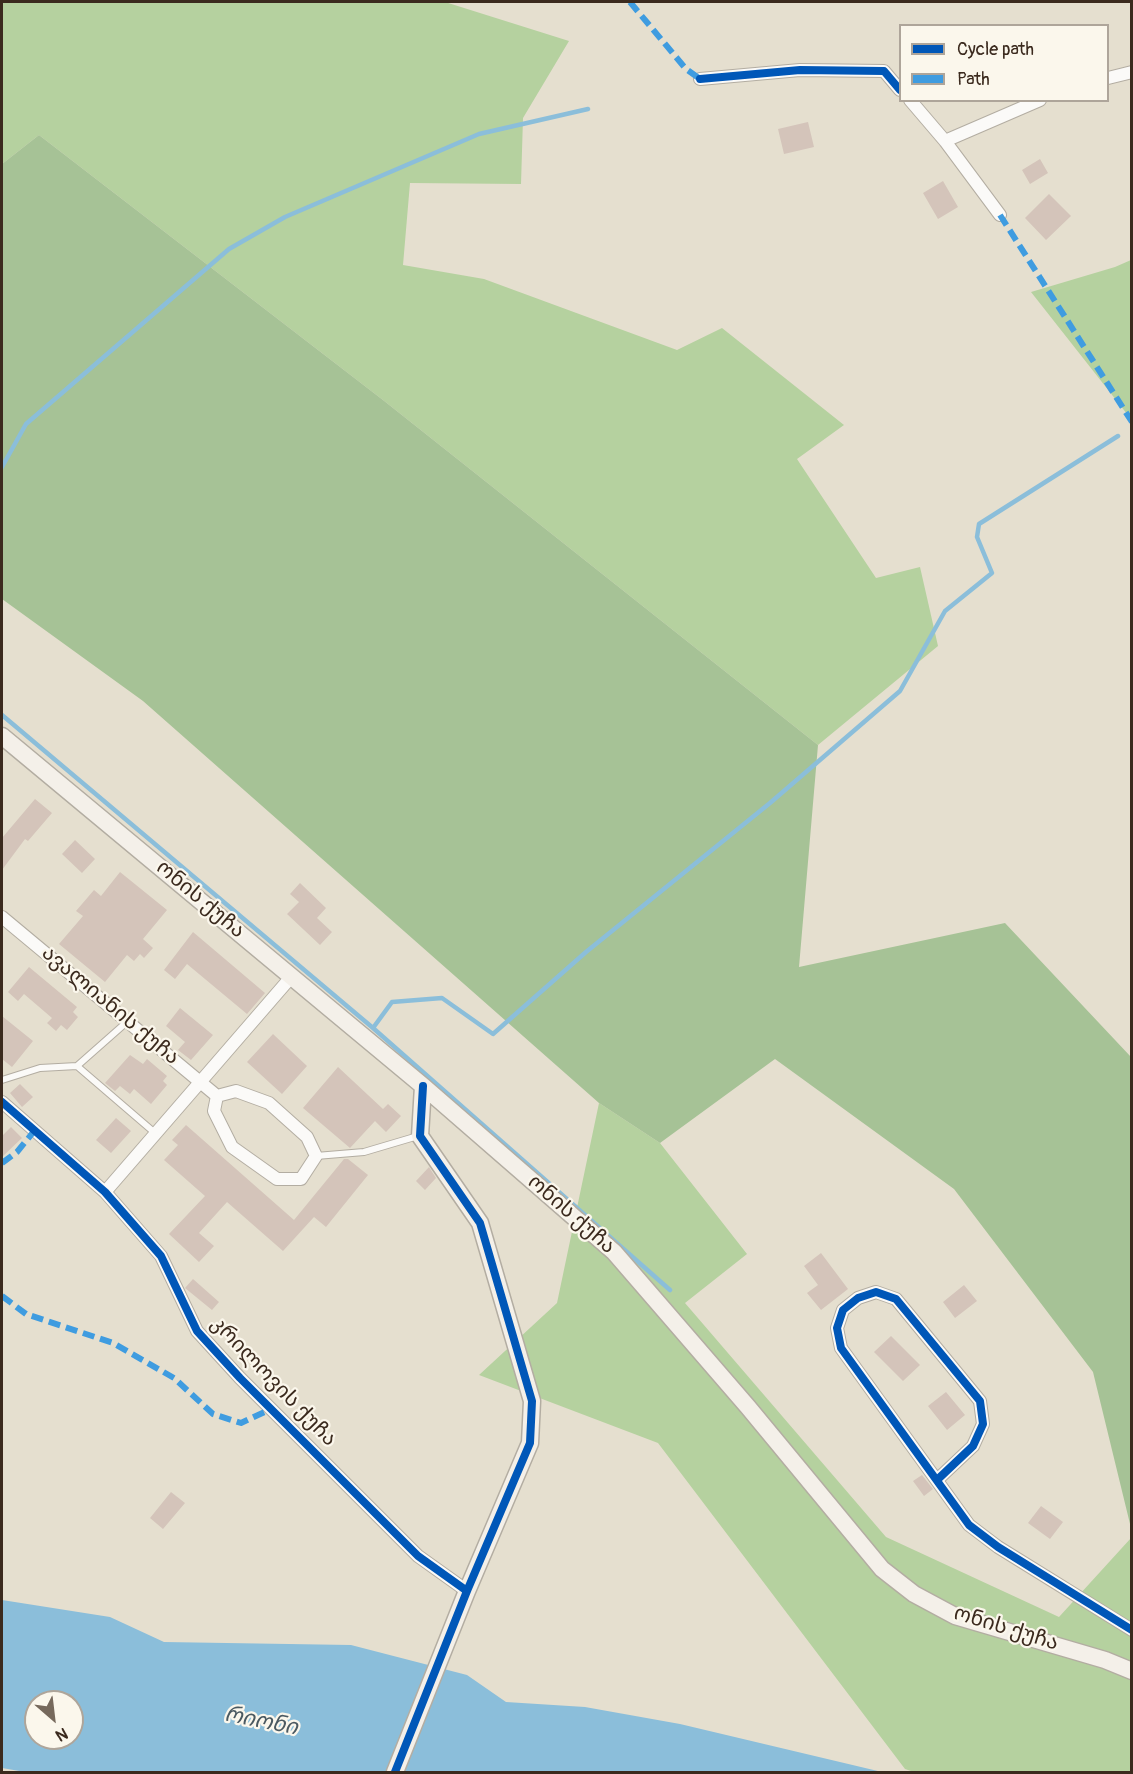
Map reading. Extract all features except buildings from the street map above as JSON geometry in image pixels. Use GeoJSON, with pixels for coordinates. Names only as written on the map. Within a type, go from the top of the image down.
{"type":"FeatureCollection","features":[{"type":"Feature","properties":{"kind":"main road","name":"ონის ქუჩა"},"geometry":{"type":"LineString","coordinates":[[2,736],[423,1086],[614,1252],[748,1407],[882,1569],[914,1594],[955,1616],[1105,1660],[1131,1671]]}},
{"type":"Feature","properties":{"kind":"main road"},"geometry":{"type":"LineString","coordinates":[[395,1773],[467,1591],[530,1443],[532,1401],[480,1223],[420,1136],[423,1086]]}},
{"type":"Feature","properties":{"kind":"street"},"geometry":{"type":"LineString","coordinates":[[700,79],[800,70],[884,71],[899,89]]}},
{"type":"Feature","properties":{"kind":"street"},"geometry":{"type":"LineString","coordinates":[[1109,78],[1131,72]]}},
{"type":"Feature","properties":{"kind":"street"},"geometry":{"type":"LineString","coordinates":[[912,102],[945,141],[1000,215]]}},
{"type":"Feature","properties":{"kind":"street"},"geometry":{"type":"LineString","coordinates":[[945,141],[1035,102]]}},
{"type":"Feature","properties":{"kind":"street","name":"ავალიანის ქუჩა"},"geometry":{"type":"LineString","coordinates":[[2,917],[217,1096]]}},
{"type":"Feature","properties":{"kind":"street"},"geometry":{"type":"LineString","coordinates":[[105,1192],[199,1080],[292,976]]}},
{"type":"Feature","properties":{"kind":"street"},"geometry":{"type":"LineString","coordinates":[[236,1091],[269,1103],[307,1137],[316,1156],[302,1179],[277,1179],[232,1147],[214,1111],[217,1096],[236,1091]]}},
{"type":"Feature","properties":{"kind":"street","name":"კრილოვის ქუჩა"},"geometry":{"type":"LineString","coordinates":[[2,1101],[105,1192],[161,1256],[196,1331],[271,1410],[418,1556],[467,1591]]}},
{"type":"Feature","properties":{"kind":"street"},"geometry":{"type":"LineString","coordinates":[[937,1480],[973,1446],[983,1424],[980,1401],[912,1315],[896,1299],[876,1292],[858,1298],[843,1310],[837,1328],[841,1348],[969,1525],[998,1547],[1131,1630]]}},
{"type":"Feature","properties":{"kind":"lane"},"geometry":{"type":"LineString","coordinates":[[2,1080],[40,1068],[77,1066],[128,1021]]}},
{"type":"Feature","properties":{"kind":"lane"},"geometry":{"type":"LineString","coordinates":[[77,1066],[155,1133]]}},
{"type":"Feature","properties":{"kind":"lane"},"geometry":{"type":"LineString","coordinates":[[316,1156],[364,1152],[420,1136]]}},
{"type":"Feature","properties":{"kind":"green space"},"geometry":{"type":"Polygon","coordinates":[[[2,2],[445,2],[569,41],[523,118],[521,184],[410,183],[403,265],[484,279],[677,350],[722,328],[844,425],[797,459],[876,578],[920,567],[938,646],[818,745],[383,400],[39,135],[2,164],[2,2]]]}},
{"type":"Feature","properties":{"kind":"green space"},"geometry":{"type":"Polygon","coordinates":[[[39,135],[383,400],[818,745],[799,967],[1005,923],[1131,1057],[1131,1528],[1093,1372],[954,1189],[775,1059],[660,1143],[599,1103],[143,701],[2,599],[2,164],[39,135]]]}},
{"type":"Feature","properties":{"kind":"green space"},"geometry":{"type":"Polygon","coordinates":[[[1131,260],[1131,419],[1031,292],[1131,260]]]}},
{"type":"Feature","properties":{"kind":"green space"},"geometry":{"type":"Polygon","coordinates":[[[599,1103],[660,1143],[747,1254],[685,1303],[886,1537],[1059,1617],[1131,1538],[1131,1772],[914,1772],[905,1769],[658,1443],[479,1375],[557,1303],[599,1103]]]}},
{"type":"Feature","properties":{"kind":"water","name":"რიონი"},"geometry":{"type":"Polygon","coordinates":[[[2,1600],[110,1617],[164,1642],[351,1645],[467,1675],[506,1702],[585,1707],[680,1724],[882,1772],[25,1772],[2,1768],[2,1600]]]}},
{"type":"Feature","properties":{"kind":"waterway"},"geometry":{"type":"LineString","coordinates":[[2,467],[26,424],[229,249],[285,217],[479,134],[588,109]]}},
{"type":"Feature","properties":{"kind":"waterway"},"geometry":{"type":"LineString","coordinates":[[373,1028],[392,1002],[442,998],[493,1034],[586,952],[770,803],[900,691],[945,611],[992,573],[977,537],[979,524],[1118,436]]}},
{"type":"Feature","properties":{"kind":"waterway"},"geometry":{"type":"LineString","coordinates":[[2,715],[373,1028],[670,1290]]}},
{"type":"Feature","properties":{"kind":"marked path"},"geometry":{"type":"LineString","coordinates":[[630,2],[686,69],[700,79]]}},
{"type":"Feature","properties":{"kind":"marked path"},"geometry":{"type":"LineString","coordinates":[[1000,215],[1132,422]]}},
{"type":"Feature","properties":{"kind":"marked path"},"geometry":{"type":"LineString","coordinates":[[2,1163],[17,1152],[35,1130]]}},
{"type":"Feature","properties":{"kind":"marked path"},"geometry":{"type":"LineString","coordinates":[[2,1296],[26,1314],[113,1343],[174,1378],[213,1414],[241,1423],[271,1409]]}},
{"type":"Feature","properties":{"kind":"cycle path"},"geometry":{"type":"LineString","coordinates":[[700,79],[800,70],[884,71],[899,89]]}},
{"type":"Feature","properties":{"kind":"cycle path"},"geometry":{"type":"LineString","coordinates":[[395,1772],[467,1591],[530,1443],[532,1401],[480,1223],[420,1136],[423,1086]]}},
{"type":"Feature","properties":{"kind":"cycle path"},"geometry":{"type":"LineString","coordinates":[[2,1102],[105,1192],[161,1256],[197,1331],[240,1378],[418,1556],[467,1591]]}},
{"type":"Feature","properties":{"kind":"cycle path"},"geometry":{"type":"LineString","coordinates":[[937,1480],[973,1446],[983,1424],[980,1401],[896,1299],[876,1292],[858,1298],[843,1310],[837,1328],[841,1348],[969,1525],[998,1547],[1132,1630]]}}]}
